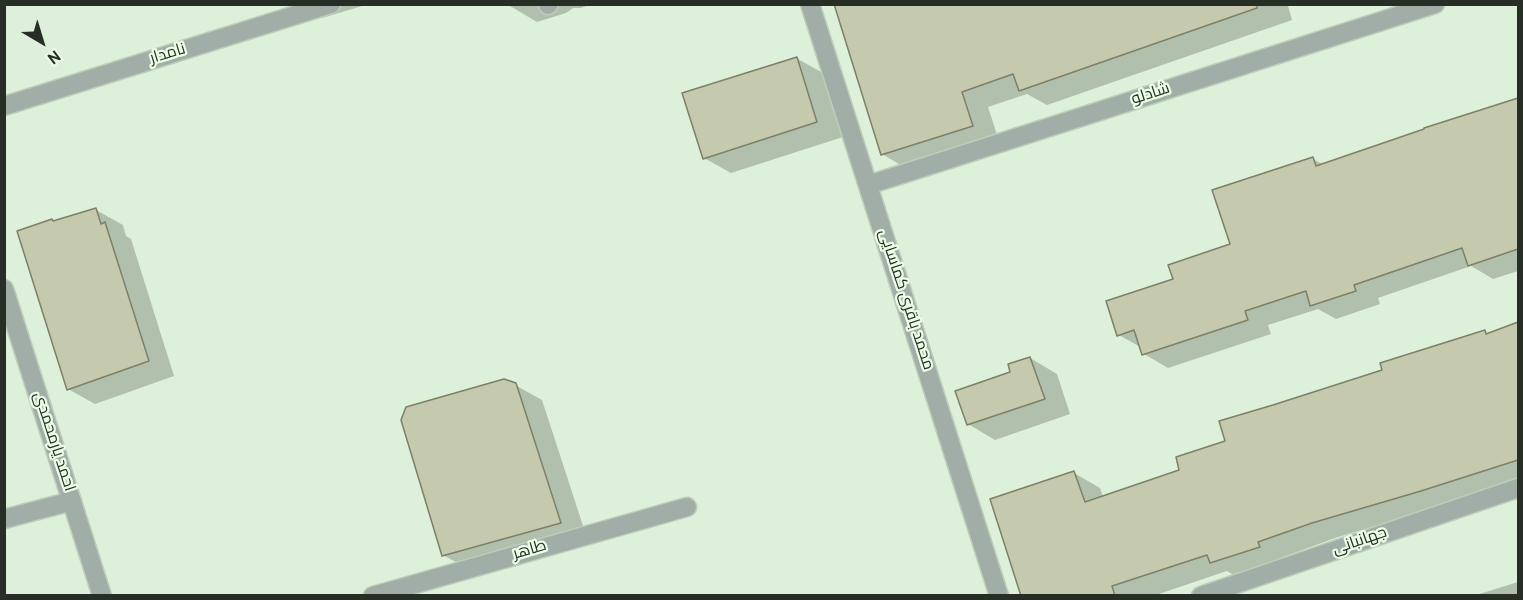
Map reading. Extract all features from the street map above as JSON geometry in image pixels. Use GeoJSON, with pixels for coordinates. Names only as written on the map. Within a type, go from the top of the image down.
{"type":"FeatureCollection","features":[{"type":"Feature","properties":{"kind":"street","name":"نامدار"},"geometry":{"type":"LineString","coordinates":[[4,106],[330,4]]}},
{"type":"Feature","properties":{"kind":"street","name":"محمد باقری کماسایی"},"geometry":{"type":"LineString","coordinates":[[810,4],[999,596]]}},
{"type":"Feature","properties":{"kind":"street","name":"شادلو"},"geometry":{"type":"LineString","coordinates":[[868,185],[1435,4]]}},
{"type":"Feature","properties":{"kind":"street","name":"احمد یارمحمدی"},"geometry":{"type":"LineString","coordinates":[[6,300],[102,596]]}},
{"type":"Feature","properties":{"kind":"street","name":"جهانبانی"},"geometry":{"type":"LineString","coordinates":[[1201,596],[1518,488]]}},
{"type":"Feature","properties":{"kind":"street"},"geometry":{"type":"LineString","coordinates":[[4,519],[72,501]]}},
{"type":"Feature","properties":{"kind":"street","name":"طاهر"},"geometry":{"type":"LineString","coordinates":[[373,596],[687,507]]}},
{"type":"Feature","properties":{"kind":"building"},"geometry":{"type":"Polygon","coordinates":[[[834,4],[1257,4],[1257,8],[1019,91],[1013,74],[962,92],[973,126],[881,155],[834,4]]]}},
{"type":"Feature","properties":{"kind":"building"},"geometry":{"type":"Polygon","coordinates":[[[797,57],[817,122],[703,159],[682,93],[797,57]]]}},
{"type":"Feature","properties":{"kind":"building"},"geometry":{"type":"Polygon","coordinates":[[[1518,98],[1518,249],[1468,266],[1462,248],[1354,285],[1356,291],[1310,306],[1306,291],[1245,311],[1248,320],[1142,355],[1134,330],[1117,336],[1106,301],[1173,279],[1168,265],[1230,244],[1212,190],[1313,157],[1316,166],[1518,98]]]}},
{"type":"Feature","properties":{"kind":"building"},"geometry":{"type":"Polygon","coordinates":[[[96,208],[101,224],[105,222],[149,361],[67,390],[17,231],[96,208]]]}},
{"type":"Feature","properties":{"kind":"building"},"geometry":{"type":"Polygon","coordinates":[[[1518,322],[1518,460],[1312,523],[1258,542],[1260,547],[1210,563],[1207,555],[1112,586],[1115,596],[1021,596],[990,499],[1074,471],[1085,502],[1179,470],[1176,457],[1225,441],[1219,421],[1382,370],[1380,363],[1485,330],[1486,334],[1518,322]]]}},
{"type":"Feature","properties":{"kind":"building"},"geometry":{"type":"Polygon","coordinates":[[[1030,357],[1045,399],[967,425],[955,391],[1010,372],[1008,364],[1030,357]]]}},
{"type":"Feature","properties":{"kind":"building"},"geometry":{"type":"Polygon","coordinates":[[[504,379],[516,383],[561,523],[442,556],[401,420],[406,407],[504,379]]]}}]}
